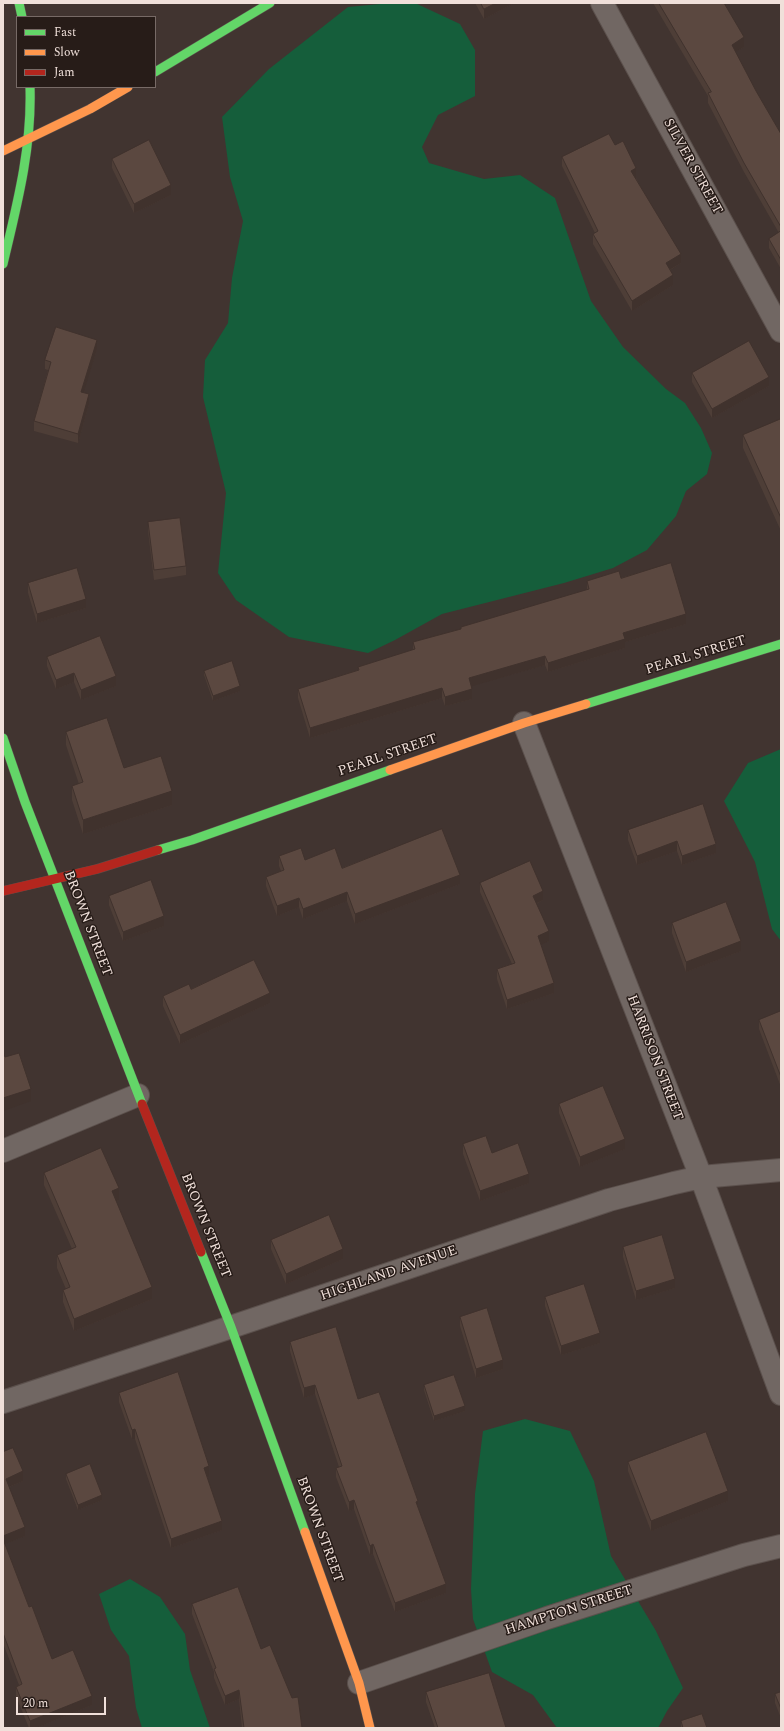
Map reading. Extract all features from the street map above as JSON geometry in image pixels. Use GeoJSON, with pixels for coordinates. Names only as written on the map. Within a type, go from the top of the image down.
{"type":"FeatureCollection","features":[{"type":"Feature","properties":{"kind":"street"},"geometry":{"type":"LineString","coordinates":[[19,3],[22,16]]}},
{"type":"Feature","properties":{"kind":"street"},"geometry":{"type":"LineString","coordinates":[[156,71],[270,3]]}},
{"type":"Feature","properties":{"kind":"street","name":"SILVER STREET"},"geometry":{"type":"LineString","coordinates":[[602,3],[781,331]]}},
{"type":"Feature","properties":{"kind":"street"},"geometry":{"type":"LineString","coordinates":[[3,264],[21,188],[29,138],[31,102],[30,88]]}},
{"type":"Feature","properties":{"kind":"street"},"geometry":{"type":"LineString","coordinates":[[3,151],[90,108],[126,88]]}},
{"type":"Feature","properties":{"kind":"street","name":"PEARL STREET"},"geometry":{"type":"LineString","coordinates":[[3,891],[97,869],[192,840],[524,723],[781,644]]}},
{"type":"Feature","properties":{"kind":"street","name":"HARRISON STREET"},"geometry":{"type":"LineString","coordinates":[[524,723],[701,1177],[781,1394]]}},
{"type":"Feature","properties":{"kind":"street","name":"BROWN STREET"},"geometry":{"type":"LineString","coordinates":[[3,738],[55,879],[138,1095],[231,1327],[359,1682],[370,1728]]}},
{"type":"Feature","properties":{"kind":"street"},"geometry":{"type":"LineString","coordinates":[[3,1151],[138,1095]]}},
{"type":"Feature","properties":{"kind":"street","name":"HIGHLAND AVENUE"},"geometry":{"type":"LineString","coordinates":[[3,1402],[609,1200],[701,1177],[781,1170]]}},
{"type":"Feature","properties":{"kind":"street","name":"HAMPTON STREET"},"geometry":{"type":"LineString","coordinates":[[359,1682],[547,1618],[744,1555],[781,1546]]}},
{"type":"Feature","properties":{"kind":"green space"},"geometry":{"type":"Polygon","coordinates":[[[391,3],[415,3],[460,24],[475,50],[475,96],[438,115],[422,147],[429,163],[484,179],[520,175],[555,198],[591,301],[623,347],[666,389],[685,403],[701,428],[712,453],[707,474],[686,491],[676,516],[647,550],[613,568],[564,583],[442,614],[368,653],[289,637],[236,600],[218,573],[226,493],[203,397],[205,360],[228,323],[232,278],[243,221],[230,177],[222,117],[269,69],[348,7],[391,3]]]}},
{"type":"Feature","properties":{"kind":"green space"},"geometry":{"type":"Polygon","coordinates":[[[781,749],[781,941],[772,929],[755,862],[724,801],[748,763],[781,749]]]}},
{"type":"Feature","properties":{"kind":"green space"},"geometry":{"type":"Polygon","coordinates":[[[525,1419],[570,1431],[594,1481],[611,1556],[656,1631],[683,1688],[667,1711],[658,1728],[557,1728],[533,1695],[492,1672],[473,1619],[471,1589],[475,1494],[483,1431],[525,1419]]]}},
{"type":"Feature","properties":{"kind":"green space"},"geometry":{"type":"Polygon","coordinates":[[[130,1579],[160,1597],[185,1634],[190,1670],[210,1728],[142,1728],[136,1708],[129,1656],[111,1630],[99,1594],[130,1579]]]}},
{"type":"Feature","properties":{"kind":"building"},"geometry":{"type":"Polygon","coordinates":[[[481,3],[496,3],[484,9],[481,3]]]}},
{"type":"Feature","properties":{"kind":"building"},"geometry":{"type":"Polygon","coordinates":[[[659,3],[724,3],[744,37],[732,45],[781,134],[781,227],[744,163],[708,93],[711,92],[659,3]]]}},
{"type":"Feature","properties":{"kind":"building"},"geometry":{"type":"Polygon","coordinates":[[[609,134],[615,145],[623,141],[636,168],[631,171],[681,254],[666,263],[673,275],[632,301],[593,234],[598,231],[562,157],[609,134]]]}},
{"type":"Feature","properties":{"kind":"building"},"geometry":{"type":"Polygon","coordinates":[[[149,140],[171,185],[134,204],[112,159],[149,140]]]}},
{"type":"Feature","properties":{"kind":"building"},"geometry":{"type":"Polygon","coordinates":[[[781,231],[781,260],[769,239],[781,231]]]}},
{"type":"Feature","properties":{"kind":"building"},"geometry":{"type":"Polygon","coordinates":[[[56,327],[97,340],[81,392],[89,394],[78,434],[34,421],[51,362],[45,360],[56,327]]]}},
{"type":"Feature","properties":{"kind":"building"},"geometry":{"type":"Polygon","coordinates":[[[749,341],[769,377],[712,409],[692,373],[749,341]]]}},
{"type":"Feature","properties":{"kind":"building"},"geometry":{"type":"Polygon","coordinates":[[[781,419],[781,518],[743,435],[781,419]]]}},
{"type":"Feature","properties":{"kind":"building"},"geometry":{"type":"Polygon","coordinates":[[[180,518],[186,566],[154,570],[148,522],[180,518]]]}},
{"type":"Feature","properties":{"kind":"building"},"geometry":{"type":"Polygon","coordinates":[[[671,563],[686,614],[623,633],[625,639],[548,663],[545,656],[469,678],[472,689],[445,697],[442,688],[310,728],[298,689],[359,670],[358,667],[415,649],[413,642],[461,629],[461,627],[589,589],[587,581],[619,571],[621,578],[671,563]]]}},
{"type":"Feature","properties":{"kind":"building"},"geometry":{"type":"Polygon","coordinates":[[[77,568],[86,599],[37,614],[28,583],[77,568]]]}},
{"type":"Feature","properties":{"kind":"building"},"geometry":{"type":"Polygon","coordinates":[[[100,636],[116,676],[81,690],[74,673],[56,680],[47,657],[100,636]]]}},
{"type":"Feature","properties":{"kind":"building"},"geometry":{"type":"Polygon","coordinates":[[[232,661],[240,686],[213,696],[204,671],[232,661]]]}},
{"type":"Feature","properties":{"kind":"building"},"geometry":{"type":"Polygon","coordinates":[[[107,718],[124,768],[161,756],[172,791],[83,820],[72,786],[83,782],[66,732],[107,718]]]}},
{"type":"Feature","properties":{"kind":"building"},"geometry":{"type":"Polygon","coordinates":[[[703,804],[716,844],[682,856],[677,841],[637,856],[628,830],[703,804]]]}},
{"type":"Feature","properties":{"kind":"building"},"geometry":{"type":"Polygon","coordinates":[[[442,829],[460,875],[355,914],[347,892],[303,909],[299,898],[277,906],[266,877],[284,870],[279,856],[301,848],[305,860],[335,848],[342,868],[442,829]]]}},
{"type":"Feature","properties":{"kind":"building"},"geometry":{"type":"Polygon","coordinates":[[[530,861],[543,891],[533,896],[549,931],[538,936],[554,983],[507,1000],[497,969],[515,963],[480,883],[530,861]]]}},
{"type":"Feature","properties":{"kind":"building"},"geometry":{"type":"Polygon","coordinates":[[[151,880],[164,916],[123,932],[109,896],[151,880]]]}},
{"type":"Feature","properties":{"kind":"building"},"geometry":{"type":"Polygon","coordinates":[[[726,902],[741,941],[686,962],[672,923],[726,902]]]}},
{"type":"Feature","properties":{"kind":"building"},"geometry":{"type":"Polygon","coordinates":[[[254,960],[270,993],[180,1035],[163,996],[189,984],[191,989],[254,960]]]}},
{"type":"Feature","properties":{"kind":"building"},"geometry":{"type":"Polygon","coordinates":[[[781,1011],[781,1077],[759,1020],[781,1011]]]}},
{"type":"Feature","properties":{"kind":"building"},"geometry":{"type":"Polygon","coordinates":[[[3,1051],[5,1057],[19,1053],[31,1089],[3,1098],[3,1051]]]}},
{"type":"Feature","properties":{"kind":"building"},"geometry":{"type":"Polygon","coordinates":[[[603,1086],[625,1139],[580,1157],[559,1104],[603,1086]]]}},
{"type":"Feature","properties":{"kind":"building"},"geometry":{"type":"Polygon","coordinates":[[[486,1136],[492,1153],[518,1143],[529,1174],[480,1191],[463,1144],[486,1136]]]}},
{"type":"Feature","properties":{"kind":"building"},"geometry":{"type":"Polygon","coordinates":[[[101,1148],[119,1188],[112,1191],[152,1287],[74,1319],[63,1290],[70,1287],[57,1255],[76,1247],[44,1173],[101,1148]]]}},
{"type":"Feature","properties":{"kind":"building"},"geometry":{"type":"Polygon","coordinates":[[[329,1215],[343,1249],[286,1274],[271,1240],[329,1215]]]}},
{"type":"Feature","properties":{"kind":"building"},"geometry":{"type":"Polygon","coordinates":[[[662,1235],[675,1279],[636,1291],[623,1247],[662,1235]]]}},
{"type":"Feature","properties":{"kind":"building"},"geometry":{"type":"Polygon","coordinates":[[[584,1284],[600,1333],[561,1346],[545,1297],[584,1284]]]}},
{"type":"Feature","properties":{"kind":"building"},"geometry":{"type":"Polygon","coordinates":[[[487,1308],[503,1360],[476,1369],[460,1317],[487,1308]]]}},
{"type":"Feature","properties":{"kind":"building"},"geometry":{"type":"Polygon","coordinates":[[[336,1327],[358,1399],[379,1392],[418,1501],[416,1502],[446,1584],[395,1603],[373,1544],[370,1546],[354,1500],[349,1502],[336,1468],[342,1466],[315,1385],[304,1388],[290,1342],[336,1327]]]}},
{"type":"Feature","properties":{"kind":"building"},"geometry":{"type":"Polygon","coordinates":[[[178,1372],[209,1466],[204,1468],[222,1521],[171,1539],[135,1429],[132,1430],[119,1393],[178,1372]]]}},
{"type":"Feature","properties":{"kind":"building"},"geometry":{"type":"Polygon","coordinates":[[[454,1375],[465,1406],[434,1416],[424,1385],[454,1375]]]}},
{"type":"Feature","properties":{"kind":"building"},"geometry":{"type":"Polygon","coordinates":[[[706,1432],[728,1491],[651,1521],[628,1462],[706,1432]]]}},
{"type":"Feature","properties":{"kind":"building"},"geometry":{"type":"Polygon","coordinates":[[[13,1448],[23,1471],[6,1479],[25,1527],[3,1536],[3,1452],[13,1448]]]}},
{"type":"Feature","properties":{"kind":"building"},"geometry":{"type":"Polygon","coordinates":[[[90,1464],[102,1495],[78,1505],[66,1474],[90,1464]]]}},
{"type":"Feature","properties":{"kind":"building"},"geometry":{"type":"Polygon","coordinates":[[[3,1539],[29,1607],[32,1606],[52,1659],[73,1650],[92,1696],[30,1721],[16,1687],[22,1684],[3,1633],[3,1539]]]}},
{"type":"Feature","properties":{"kind":"building"},"geometry":{"type":"Polygon","coordinates":[[[238,1587],[261,1649],[270,1645],[292,1698],[298,1697],[302,1728],[244,1728],[239,1690],[225,1696],[214,1669],[216,1668],[192,1604],[238,1587]]]}},
{"type":"Feature","properties":{"kind":"building"},"geometry":{"type":"Polygon","coordinates":[[[489,1673],[506,1728],[438,1728],[426,1692],[489,1673]]]}},
{"type":"Feature","properties":{"kind":"building"},"geometry":{"type":"Polygon","coordinates":[[[781,1692],[781,1709],[775,1694],[781,1692]]]}},
{"type":"Feature","properties":{"kind":"building"},"geometry":{"type":"Polygon","coordinates":[[[702,1714],[707,1728],[683,1728],[681,1721],[702,1714]]]}},
{"type":"Feature","properties":{"kind":"traffic: fast"},"geometry":{"type":"LineString","coordinates":[[19,3],[22,16]]}},
{"type":"Feature","properties":{"kind":"traffic: fast"},"geometry":{"type":"LineString","coordinates":[[156,71],[270,3]]}},
{"type":"Feature","properties":{"kind":"traffic: fast"},"geometry":{"type":"LineString","coordinates":[[3,264],[26,154],[29,132],[30,88]]}},
{"type":"Feature","properties":{"kind":"traffic: fast"},"geometry":{"type":"LineString","coordinates":[[586,704],[781,644]]}},
{"type":"Feature","properties":{"kind":"traffic: fast"},"geometry":{"type":"LineString","coordinates":[[3,738],[25,802],[142,1104]]}},
{"type":"Feature","properties":{"kind":"traffic: fast"},"geometry":{"type":"LineString","coordinates":[[158,850],[192,840],[390,770]]}},
{"type":"Feature","properties":{"kind":"traffic: fast"},"geometry":{"type":"LineString","coordinates":[[201,1252],[231,1327],[305,1532]]}},
{"type":"Feature","properties":{"kind":"traffic: slow"},"geometry":{"type":"LineString","coordinates":[[3,151],[90,109],[126,88]]}},
{"type":"Feature","properties":{"kind":"traffic: slow"},"geometry":{"type":"LineString","coordinates":[[390,770],[524,723],[586,704]]}},
{"type":"Feature","properties":{"kind":"traffic: slow"},"geometry":{"type":"LineString","coordinates":[[305,1532],[359,1683],[370,1728]]}},
{"type":"Feature","properties":{"kind":"traffic: jam"},"geometry":{"type":"LineString","coordinates":[[3,891],[97,869],[158,850]]}},
{"type":"Feature","properties":{"kind":"traffic: jam"},"geometry":{"type":"LineString","coordinates":[[142,1104],[201,1252]]}}]}
